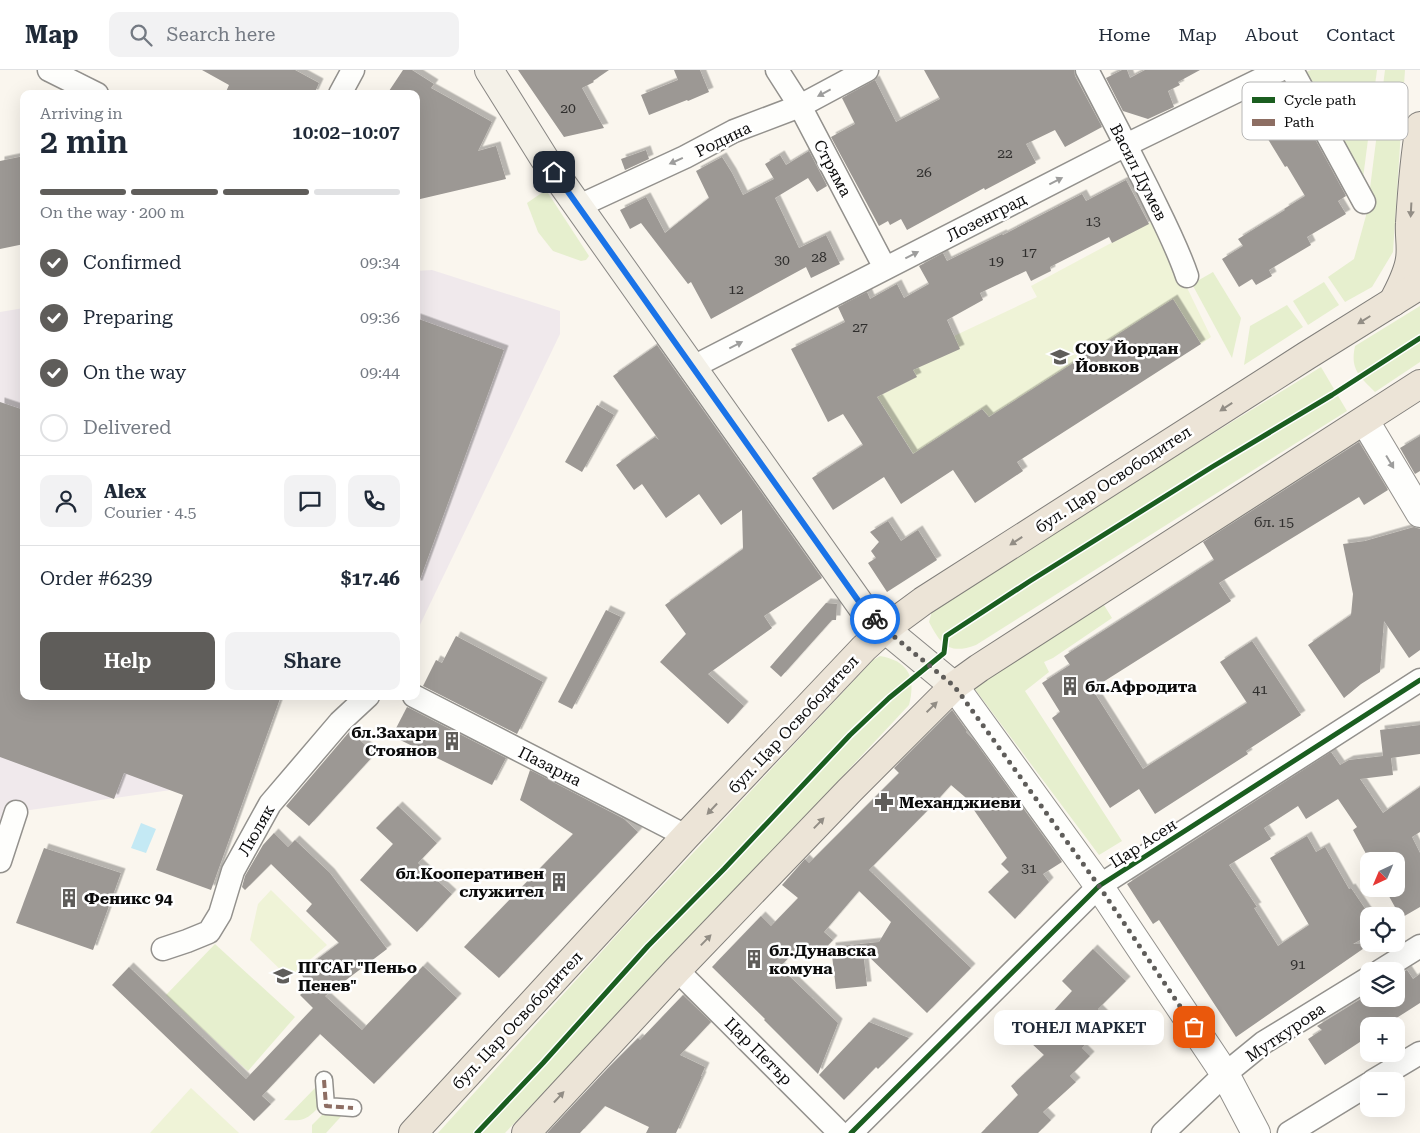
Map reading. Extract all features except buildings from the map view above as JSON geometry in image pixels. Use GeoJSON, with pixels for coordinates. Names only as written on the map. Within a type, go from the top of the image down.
{"type":"FeatureCollection","features":[{"type":"Feature","properties":{"kind":"main road"},"geometry":{"type":"LineString","coordinates":[[489,70],[544,158],[862,606],[885,629],[954,686]]}},
{"type":"Feature","properties":{"kind":"main road"},"geometry":{"type":"LineString","coordinates":[[1393,302],[1407,271],[1410,256],[1409,233],[1414,164],[1420,126]]}},
{"type":"Feature","properties":{"kind":"main road","name":"бул. Цар Освободител"},"geometry":{"type":"LineString","coordinates":[[413,1133],[686,836],[864,648],[885,629],[931,595],[1420,285]]}},
{"type":"Feature","properties":{"kind":"main road"},"geometry":{"type":"LineString","coordinates":[[526,1133],[677,970],[862,778],[954,686],[1420,384]]}},
{"type":"Feature","properties":{"kind":"street"},"geometry":{"type":"LineString","coordinates":[[49,70],[88,90]]}},
{"type":"Feature","properties":{"kind":"street"},"geometry":{"type":"LineString","coordinates":[[342,90],[353,70]]}},
{"type":"Feature","properties":{"kind":"street","name":"Стряма"},"geometry":{"type":"LineString","coordinates":[[777,70],[800,106],[885,268]]}},
{"type":"Feature","properties":{"kind":"street","name":"Родина"},"geometry":{"type":"LineString","coordinates":[[579,206],[685,157],[734,131],[800,106],[867,70]]}},
{"type":"Feature","properties":{"kind":"street","name":"Васил Думев"},"geometry":{"type":"LineString","coordinates":[[1087,70],[1167,227],[1188,276]]}},
{"type":"Feature","properties":{"kind":"street","name":"Лозенград"},"geometry":{"type":"LineString","coordinates":[[1255,82],[1280,70]]}},
{"type":"Feature","properties":{"kind":"street"},"geometry":{"type":"LineString","coordinates":[[1292,70],[1299,82]]}},
{"type":"Feature","properties":{"kind":"street","name":"Лозенград"},"geometry":{"type":"LineString","coordinates":[[692,367],[1126,145],[1242,89]]}},
{"type":"Feature","properties":{"kind":"street"},"geometry":{"type":"LineString","coordinates":[[1330,140],[1364,202]]}},
{"type":"Feature","properties":{"kind":"street"},"geometry":{"type":"LineString","coordinates":[[1365,421],[1420,513]]}},
{"type":"Feature","properties":{"kind":"street","name":"Цар Асен"},"geometry":{"type":"LineString","coordinates":[[851,1133],[1099,886],[1420,680]]}},
{"type":"Feature","properties":{"kind":"street"},"geometry":{"type":"LineString","coordinates":[[954,686],[1099,886],[1226,1074],[1256,1133]]}},
{"type":"Feature","properties":{"kind":"street","name":"Пазарна"},"geometry":{"type":"LineString","coordinates":[[420,699],[686,836]]}},
{"type":"Feature","properties":{"kind":"street","name":"Люляк"},"geometry":{"type":"LineString","coordinates":[[162,949],[209,932],[220,914],[233,870],[270,804],[340,722],[362,701]]}},
{"type":"Feature","properties":{"kind":"street"},"geometry":{"type":"LineString","coordinates":[[0,861],[16,812]]}},
{"type":"Feature","properties":{"kind":"street"},"geometry":{"type":"LineString","coordinates":[[1394,962],[1420,946]]}},
{"type":"Feature","properties":{"kind":"street","name":"Цар Петър"},"geometry":{"type":"LineString","coordinates":[[677,970],[840,1133]]}},
{"type":"Feature","properties":{"kind":"street","name":"Муткурова"},"geometry":{"type":"LineString","coordinates":[[1162,1133],[1263,1043],[1360,984]]}},
{"type":"Feature","properties":{"kind":"street"},"geometry":{"type":"LineString","coordinates":[[1389,1072],[1420,1053]]}},
{"type":"Feature","properties":{"kind":"street"},"geometry":{"type":"LineString","coordinates":[[324,1080],[326,1106],[353,1108]]}},
{"type":"Feature","properties":{"kind":"street"},"geometry":{"type":"LineString","coordinates":[[1289,1133],[1360,1090]]}},
{"type":"Feature","properties":{"kind":"shaded area"},"geometry":{"type":"Polygon","coordinates":[[[432,270],[560,311],[560,334],[420,625],[420,271],[432,270]]]}},
{"type":"Feature","properties":{"kind":"shaded area"},"geometry":{"type":"Polygon","coordinates":[[[20,309],[20,700],[30,700],[171,790],[16,812],[0,861],[0,312],[20,309]]]}},
{"type":"Feature","properties":{"kind":"green space"},"geometry":{"type":"Polygon","coordinates":[[[1311,70],[1377,70],[1375,82],[1305,82],[1301,74],[1311,70]]]}},
{"type":"Feature","properties":{"kind":"green space"},"geometry":{"type":"Polygon","coordinates":[[[1385,70],[1405,70],[1404,82],[1383,82],[1385,70]]]}},
{"type":"Feature","properties":{"kind":"green space"},"geometry":{"type":"Polygon","coordinates":[[[1337,140],[1368,140],[1362,186],[1337,140]]]}},
{"type":"Feature","properties":{"kind":"green space"},"geometry":{"type":"Polygon","coordinates":[[[1376,140],[1400,140],[1393,252],[1372,287],[1345,302],[1328,277],[1354,259],[1367,212],[1376,140]]]}},
{"type":"Feature","properties":{"kind":"green space"},"geometry":{"type":"Polygon","coordinates":[[[546,190],[589,256],[586,260],[581,261],[553,251],[538,232],[527,203],[546,190]]]}},
{"type":"Feature","properties":{"kind":"green space"},"geometry":{"type":"Polygon","coordinates":[[[1154,220],[1211,337],[1201,344],[1173,300],[989,417],[982,409],[934,440],[916,458],[877,397],[916,377],[913,370],[922,366],[954,336],[1037,297],[1031,286],[1154,220]]]}},
{"type":"Feature","properties":{"kind":"green space"},"geometry":{"type":"Polygon","coordinates":[[[1213,272],[1241,318],[1232,358],[1192,284],[1213,272]]]}},
{"type":"Feature","properties":{"kind":"green space"},"geometry":{"type":"Polygon","coordinates":[[[1324,282],[1339,305],[1308,325],[1293,301],[1324,282]]]}},
{"type":"Feature","properties":{"kind":"green space"},"geometry":{"type":"Polygon","coordinates":[[[1287,305],[1303,327],[1244,365],[1250,326],[1287,305]]]}},
{"type":"Feature","properties":{"kind":"green space"},"geometry":{"type":"Polygon","coordinates":[[[1420,306],[1420,362],[1375,392],[1357,372],[1354,361],[1355,346],[1420,306]]]}},
{"type":"Feature","properties":{"kind":"green space"},"geometry":{"type":"Polygon","coordinates":[[[1321,367],[1347,411],[976,645],[959,649],[952,648],[947,646],[938,637],[929,622],[932,611],[954,593],[1321,367]]]}},
{"type":"Feature","properties":{"kind":"green space"},"geometry":{"type":"Polygon","coordinates":[[[1099,597],[1112,618],[1053,658],[1044,662],[1049,672],[1025,691],[1122,841],[1099,855],[974,688],[990,667],[1099,597]]]}},
{"type":"Feature","properties":{"kind":"green space"},"geometry":{"type":"Polygon","coordinates":[[[880,656],[898,662],[908,672],[912,687],[909,705],[664,967],[505,1133],[438,1133],[624,927],[873,660],[880,656]]]}},
{"type":"Feature","properties":{"kind":"green space"},"geometry":{"type":"Polygon","coordinates":[[[271,890],[327,945],[289,978],[250,940],[258,904],[271,890]]]}},
{"type":"Feature","properties":{"kind":"green space"},"geometry":{"type":"Polygon","coordinates":[[[215,944],[295,1017],[248,1071],[166,995],[215,944]]]}},
{"type":"Feature","properties":{"kind":"green space"},"geometry":{"type":"Polygon","coordinates":[[[317,1086],[321,1105],[305,1118],[284,1120],[317,1086]]]}},
{"type":"Feature","properties":{"kind":"green space"},"geometry":{"type":"Polygon","coordinates":[[[191,1088],[239,1133],[150,1133],[191,1088]]]}},
{"type":"Feature","properties":{"kind":"green space"},"geometry":{"type":"Polygon","coordinates":[[[327,1110],[346,1111],[326,1133],[312,1133],[312,1125],[327,1110]]]}},
{"type":"Feature","properties":{"kind":"water"},"geometry":{"type":"Polygon","coordinates":[[[141,823],[156,829],[146,853],[131,848],[141,823]]]}},
{"type":"Feature","properties":{"kind":"marked path"},"geometry":{"type":"LineString","coordinates":[[324,1080],[326,1106],[353,1108]]}},
{"type":"Feature","properties":{"kind":"cycle path"},"geometry":{"type":"LineString","coordinates":[[477,1133],[648,946],[724,869],[850,735],[889,698],[944,653],[946,636],[1030,581],[1212,467],[1332,395],[1420,338]]}},
{"type":"Feature","properties":{"kind":"cycle path"},"geometry":{"type":"LineString","coordinates":[[851,1133],[1099,886],[1420,680]]}},
{"type":"Feature","properties":{"kind":"way so far"},"geometry":{"type":"LineString","coordinates":[[875,619],[954,686],[1099,886],[1194,1027]]}},
{"type":"Feature","properties":{"kind":"place","name":"СОУ Йордан Йовков"},"geometry":{"type":"Point","coordinates":[1060,357]}},
{"type":"Feature","properties":{"kind":"place","name":"бл.Афродита"},"geometry":{"type":"Point","coordinates":[1070,686]}},
{"type":"Feature","properties":{"kind":"place","name":"бл.Захари Стоянов"},"geometry":{"type":"Point","coordinates":[452,741]}},
{"type":"Feature","properties":{"kind":"place","name":"Механджиеви"},"geometry":{"type":"Point","coordinates":[884,802]}},
{"type":"Feature","properties":{"kind":"place","name":"бл.Кооперативен служител"},"geometry":{"type":"Point","coordinates":[559,882]}},
{"type":"Feature","properties":{"kind":"place","name":"Феникс 94"},"geometry":{"type":"Point","coordinates":[69,898]}},
{"type":"Feature","properties":{"kind":"place","name":"бл.Дунавска комуна"},"geometry":{"type":"Point","coordinates":[754,959]}},
{"type":"Feature","properties":{"kind":"place","name":"ПГСАГ \"Пеньо Пенев\""},"geometry":{"type":"Point","coordinates":[283,976]}},
{"type":"Feature","properties":{"kind":"place","name":"ТОНЕЛ МАРКЕТ"},"geometry":{"type":"Point","coordinates":[1194,1027]}},
{"type":"Feature","properties":{"kind":"route"},"geometry":{"type":"LineString","coordinates":[[554,172],[862,606],[875,619]]}}]}
